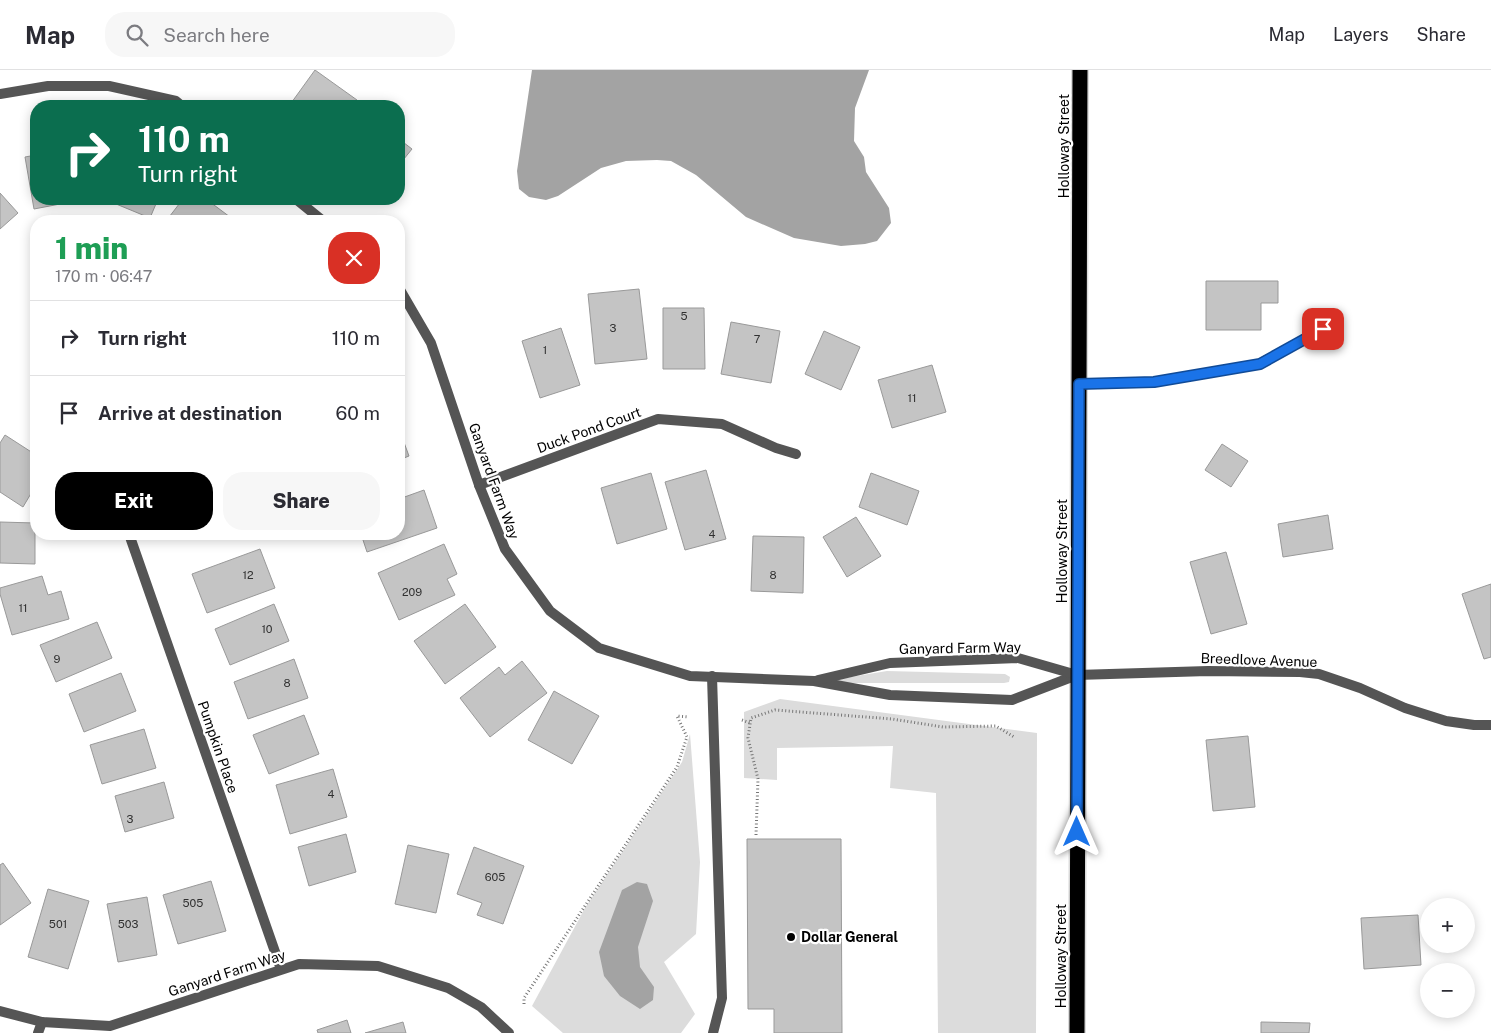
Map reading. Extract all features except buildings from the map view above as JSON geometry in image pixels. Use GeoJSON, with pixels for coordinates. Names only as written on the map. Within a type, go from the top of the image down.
{"type":"FeatureCollection","features":[{"type":"Feature","properties":{"kind":"highway","name":"Holloway Street"},"geometry":{"type":"LineString","coordinates":[[1076,1033],[1080,70]]}},
{"type":"Feature","properties":{"kind":"street"},"geometry":{"type":"LineString","coordinates":[[0,94],[48,86],[109,86],[172,100]]}},
{"type":"Feature","properties":{"kind":"street"},"geometry":{"type":"LineString","coordinates":[[303,205],[316,215]]}},
{"type":"Feature","properties":{"kind":"street","name":"Ganyard Farm Way"},"geometry":{"type":"LineString","coordinates":[[405,298],[431,343],[479,485],[505,549],[550,611],[599,648],[690,676],[814,681],[890,695],[1012,700],[1078,675]]}},
{"type":"Feature","properties":{"kind":"street"},"geometry":{"type":"LineString","coordinates":[[1079,384],[1154,382],[1260,364],[1323,329]]}},
{"type":"Feature","properties":{"kind":"street","name":"Duck Pond Court"},"geometry":{"type":"LineString","coordinates":[[479,485],[658,419],[722,424],[776,448],[796,454]]}},
{"type":"Feature","properties":{"kind":"street","name":"Pumpkin Place"},"geometry":{"type":"LineString","coordinates":[[132,540],[281,969]]}},
{"type":"Feature","properties":{"kind":"street","name":"Ganyard Farm Way"},"geometry":{"type":"LineString","coordinates":[[814,681],[890,663],[1018,658],[1078,675]]}},
{"type":"Feature","properties":{"kind":"street","name":"Breedlove Avenue"},"geometry":{"type":"LineString","coordinates":[[1078,675],[1208,671],[1319,674],[1360,688],[1405,708],[1438,718],[1474,725],[1491,725]]}},
{"type":"Feature","properties":{"kind":"street"},"geometry":{"type":"LineString","coordinates":[[712,676],[722,998],[716,1027],[712,1033]]}},
{"type":"Feature","properties":{"kind":"street","name":"Ganyard Farm Way"},"geometry":{"type":"LineString","coordinates":[[0,1011],[42,1022],[110,1026],[300,964],[378,966],[448,988],[481,1007],[509,1033]]}},
{"type":"Feature","properties":{"kind":"street"},"geometry":{"type":"LineString","coordinates":[[38,1033],[42,1022]]}},
{"type":"Feature","properties":{"kind":"path"},"geometry":{"type":"LineString","coordinates":[[756,835],[758,779],[748,738],[751,718],[775,710],[892,719],[943,727],[996,726],[1014,736]]}},
{"type":"Feature","properties":{"kind":"path"},"geometry":{"type":"LineString","coordinates":[[524,1004],[524,998],[677,767],[687,737],[677,716],[689,717]]}},
{"type":"Feature","properties":{"kind":"path"},"geometry":{"type":"LineString","coordinates":[[742,720],[750,723]]}},
{"type":"Feature","properties":{"kind":"shaded area"},"geometry":{"type":"Polygon","coordinates":[[[532,70],[869,70],[855,108],[854,141],[864,157],[866,172],[889,208],[891,223],[877,241],[865,244],[841,246],[794,238],[746,217],[696,175],[671,161],[626,161],[601,168],[558,196],[546,200],[529,197],[519,189],[517,171],[532,70]]]}},
{"type":"Feature","properties":{"kind":"shaded area"},"geometry":{"type":"Polygon","coordinates":[[[887,671],[1005,674],[1010,677],[1009,682],[1004,683],[835,683],[838,679],[887,671]]]}},
{"type":"Feature","properties":{"kind":"shaded area"},"geometry":{"type":"Polygon","coordinates":[[[780,699],[1037,733],[1036,1033],[938,1033],[936,793],[890,788],[893,746],[777,748],[777,780],[744,778],[744,712],[780,699]]]}},
{"type":"Feature","properties":{"kind":"shaded area"},"geometry":{"type":"Polygon","coordinates":[[[690,734],[700,862],[696,934],[664,962],[695,1014],[681,1033],[563,1033],[532,1006],[585,908],[682,762],[690,734]]]}},
{"type":"Feature","properties":{"kind":"shaded area"},"geometry":{"type":"Polygon","coordinates":[[[637,882],[647,884],[653,901],[638,947],[640,967],[654,987],[653,1000],[640,1009],[620,996],[604,976],[599,952],[622,890],[637,882]]]}},
{"type":"Feature","properties":{"kind":"place","name":"Dollar General"},"geometry":{"type":"Point","coordinates":[791,937]}},
{"type":"Feature","properties":{"kind":"route"},"geometry":{"type":"LineString","coordinates":[[1077,832],[1079,384],[1154,382],[1260,364],[1323,329]]}}]}
